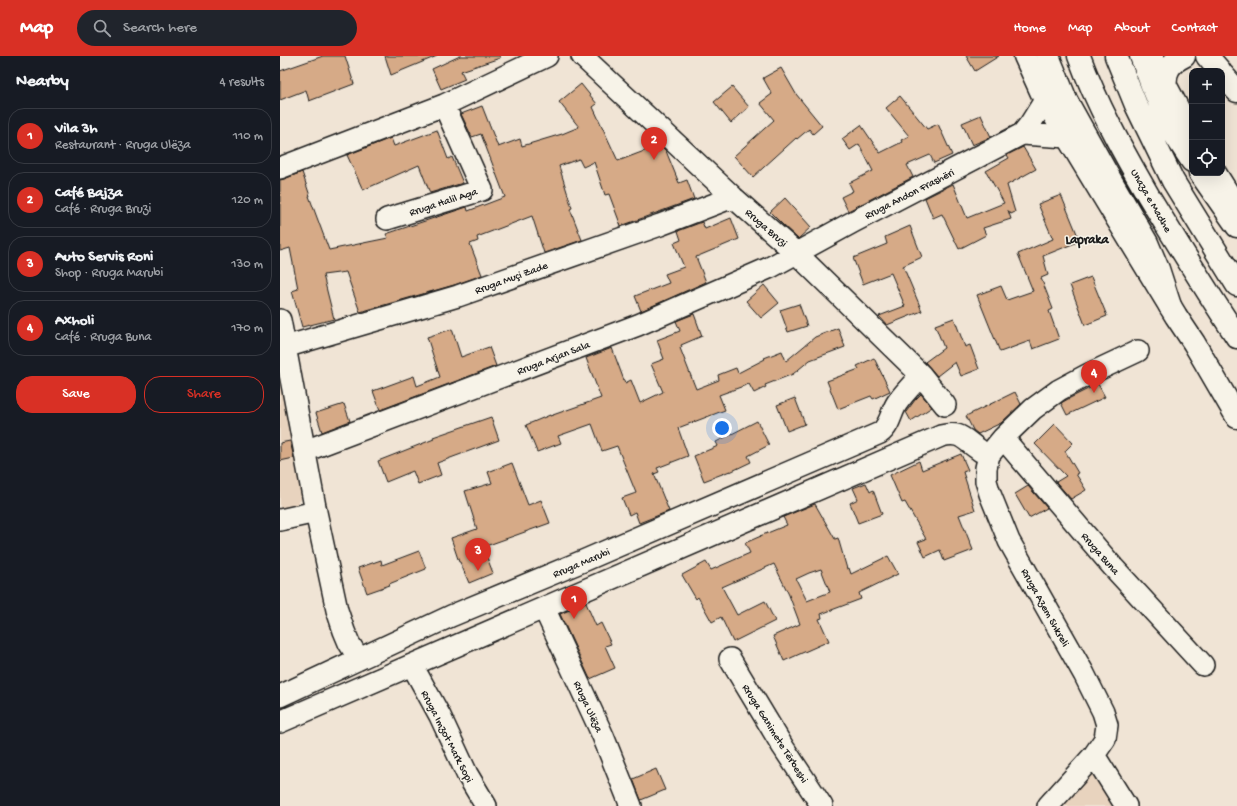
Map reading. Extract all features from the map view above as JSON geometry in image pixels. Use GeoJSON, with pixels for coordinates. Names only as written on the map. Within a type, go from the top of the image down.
{"type":"FeatureCollection","features":[{"type":"Feature","properties":{"kind":"main road"},"geometry":{"type":"LineString","coordinates":[[1025,56],[1045,100],[1194,343],[1237,417]]}},
{"type":"Feature","properties":{"kind":"main road"},"geometry":{"type":"LineString","coordinates":[[1048,56],[1066,100],[1147,243],[1158,269],[1170,306]]}},
{"type":"Feature","properties":{"kind":"main road"},"geometry":{"type":"LineString","coordinates":[[1067,56],[1087,92],[1104,114]]}},
{"type":"Feature","properties":{"kind":"main road","name":"Unaza e Madhe"},"geometry":{"type":"LineString","coordinates":[[1079,56],[1087,78],[1124,152],[1181,250],[1237,336]]}},
{"type":"Feature","properties":{"kind":"main road"},"geometry":{"type":"LineString","coordinates":[[1141,56],[1169,126],[1189,156]]}},
{"type":"Feature","properties":{"kind":"main road"},"geometry":{"type":"LineString","coordinates":[[1152,56],[1166,87],[1189,129]]}},
{"type":"Feature","properties":{"kind":"main road"},"geometry":{"type":"LineString","coordinates":[[1166,87],[1166,76],[1168,70],[1171,65],[1184,56]]}},
{"type":"Feature","properties":{"kind":"main road"},"geometry":{"type":"LineString","coordinates":[[1208,56],[1226,79]]}},
{"type":"Feature","properties":{"kind":"main road"},"geometry":{"type":"LineString","coordinates":[[1118,58],[1136,105],[1173,181],[1237,285]]}},
{"type":"Feature","properties":{"kind":"main road"},"geometry":{"type":"LineString","coordinates":[[1202,176],[1237,226]]}},
{"type":"Feature","properties":{"kind":"main road"},"geometry":{"type":"LineString","coordinates":[[1217,176],[1237,208]]}},
{"type":"Feature","properties":{"kind":"street"},"geometry":{"type":"LineString","coordinates":[[280,168],[444,106],[547,56]]}},
{"type":"Feature","properties":{"kind":"street","name":"Rruga Bruzi"},"geometry":{"type":"LineString","coordinates":[[582,56],[733,197],[796,253],[921,375],[945,405]]}},
{"type":"Feature","properties":{"kind":"street","name":"Rruga Andon Frashëri"},"geometry":{"type":"LineString","coordinates":[[796,253],[1022,134],[1045,100]]}},
{"type":"Feature","properties":{"kind":"street","name":"Rruga Halil Aga"},"geometry":{"type":"LineString","coordinates":[[387,219],[482,190],[444,106]]}},
{"type":"Feature","properties":{"kind":"street"},"geometry":{"type":"LineString","coordinates":[[1022,134],[1067,137]]}},
{"type":"Feature","properties":{"kind":"street","name":"Rruga Muçi Zade"},"geometry":{"type":"LineString","coordinates":[[285,347],[458,296],[733,197]]}},
{"type":"Feature","properties":{"kind":"street","name":"Rruga Arjan Sala"},"geometry":{"type":"LineString","coordinates":[[305,450],[638,325],[771,266],[796,253]]}},
{"type":"Feature","properties":{"kind":"street"},"geometry":{"type":"LineString","coordinates":[[280,320],[316,512],[337,610],[346,637],[359,659]]}},
{"type":"Feature","properties":{"kind":"street"},"geometry":{"type":"LineString","coordinates":[[280,722],[941,436],[957,434],[964,437],[979,450],[989,455],[1003,438],[1033,409],[1059,390],[1087,375],[1138,352]]}},
{"type":"Feature","properties":{"kind":"street","name":"Rruga Marubi"},"geometry":{"type":"LineString","coordinates":[[280,696],[451,616],[583,561],[880,433],[887,425],[897,403],[921,375]]}},
{"type":"Feature","properties":{"kind":"street","name":"Rruga Buna"},"geometry":{"type":"LineString","coordinates":[[1003,438],[1113,567],[1203,665]]}},
{"type":"Feature","properties":{"kind":"street","name":"Rruga Azem Shkreli"},"geometry":{"type":"LineString","coordinates":[[989,455],[986,468],[986,482],[1009,542],[1084,674],[1103,712],[1107,725],[1105,739],[1094,755],[1048,806]]}},
{"type":"Feature","properties":{"kind":"street"},"geometry":{"type":"LineString","coordinates":[[280,520],[316,512]]}},
{"type":"Feature","properties":{"kind":"street","name":"Rruga Ulëza"},"geometry":{"type":"LineString","coordinates":[[544,608],[603,736],[631,806]]}},
{"type":"Feature","properties":{"kind":"street","name":"Rruga Ganimete Tërbeshi"},"geometry":{"type":"LineString","coordinates":[[730,659],[783,746],[822,806]]}},
{"type":"Feature","properties":{"kind":"street","name":"Rruga Imzot Mark Sopi"},"geometry":{"type":"LineString","coordinates":[[412,665],[440,716],[467,774],[486,806]]}},
{"type":"Feature","properties":{"kind":"street"},"geometry":{"type":"LineString","coordinates":[[1094,755],[1126,806]]}},
{"type":"Feature","properties":{"kind":"shaded area"},"geometry":{"type":"Polygon","coordinates":[[[280,349],[307,492],[292,509],[280,512],[280,349]]]}},
{"type":"Feature","properties":{"kind":"shaded area"},"geometry":{"type":"Polygon","coordinates":[[[1094,755],[1126,806],[1048,806],[1094,755]]]}},
{"type":"Feature","properties":{"kind":"building"},"geometry":{"type":"Polygon","coordinates":[[[323,56],[345,56],[354,84],[309,101],[306,90],[280,100],[280,71],[323,56]]]}},
{"type":"Feature","properties":{"kind":"building"},"geometry":{"type":"Polygon","coordinates":[[[385,56],[437,56],[391,75],[385,56]]]}},
{"type":"Feature","properties":{"kind":"building"},"geometry":{"type":"Polygon","coordinates":[[[460,56],[500,56],[500,58],[461,71],[465,79],[441,89],[432,69],[460,56]]]}},
{"type":"Feature","properties":{"kind":"building"},"geometry":{"type":"Polygon","coordinates":[[[966,56],[999,56],[975,71],[966,56]]]}},
{"type":"Feature","properties":{"kind":"building"},"geometry":{"type":"Polygon","coordinates":[[[781,68],[796,94],[822,126],[813,134],[809,129],[797,139],[796,138],[753,177],[734,156],[774,120],[760,103],[772,94],[763,78],[781,68]]]}},
{"type":"Feature","properties":{"kind":"building"},"geometry":{"type":"Polygon","coordinates":[[[581,84],[597,104],[593,107],[618,161],[660,145],[666,151],[679,183],[687,180],[694,199],[621,226],[609,194],[605,195],[594,162],[583,167],[579,159],[559,166],[572,208],[570,209],[582,240],[544,253],[532,216],[477,237],[478,241],[470,244],[482,275],[454,285],[360,312],[346,272],[323,275],[334,319],[302,327],[292,291],[298,289],[290,248],[280,251],[280,180],[302,172],[309,196],[329,250],[388,238],[386,234],[467,207],[468,211],[505,197],[481,134],[472,137],[461,114],[482,106],[498,147],[520,139],[522,146],[562,134],[579,127],[559,102],[581,84]]]}},
{"type":"Feature","properties":{"kind":"building"},"geometry":{"type":"Polygon","coordinates":[[[732,87],[749,107],[731,123],[714,102],[732,87]]]}},
{"type":"Feature","properties":{"kind":"building"},"geometry":{"type":"Polygon","coordinates":[[[900,96],[927,129],[938,124],[952,155],[934,163],[930,155],[907,165],[913,177],[848,211],[841,197],[853,191],[849,183],[873,171],[859,144],[850,150],[842,139],[861,125],[880,153],[902,142],[901,140],[909,136],[886,108],[900,96]]]}},
{"type":"Feature","properties":{"kind":"building"},"geometry":{"type":"Polygon","coordinates":[[[981,115],[991,137],[972,145],[962,123],[981,115]]]}},
{"type":"Feature","properties":{"kind":"building"},"geometry":{"type":"Polygon","coordinates":[[[437,130],[448,159],[452,157],[463,183],[430,193],[419,165],[363,190],[347,155],[391,138],[394,146],[437,130]]]}},
{"type":"Feature","properties":{"kind":"building"},"geometry":{"type":"Polygon","coordinates":[[[1023,147],[1036,169],[1007,185],[1015,212],[1011,214],[1008,210],[1011,219],[983,228],[986,235],[959,249],[942,214],[933,218],[925,198],[953,184],[967,218],[1004,203],[986,171],[1009,158],[1007,155],[1023,147]]]}},
{"type":"Feature","properties":{"kind":"building"},"geometry":{"type":"Polygon","coordinates":[[[1061,195],[1080,241],[1043,256],[1048,275],[1041,278],[1053,309],[1049,311],[1059,339],[1033,349],[1030,341],[1000,352],[977,295],[1001,286],[1007,300],[1033,291],[1018,254],[1053,239],[1038,204],[1061,195]]]}},
{"type":"Feature","properties":{"kind":"building"},"geometry":{"type":"Polygon","coordinates":[[[785,198],[811,227],[798,239],[770,212],[785,198]]]}},
{"type":"Feature","properties":{"kind":"building"},"geometry":{"type":"Polygon","coordinates":[[[731,218],[739,239],[696,257],[706,282],[641,311],[635,296],[669,283],[665,274],[684,267],[674,243],[681,240],[678,231],[702,222],[705,229],[731,218]]]}},
{"type":"Feature","properties":{"kind":"building"},"geometry":{"type":"Polygon","coordinates":[[[910,226],[922,257],[903,266],[922,311],[887,325],[879,316],[905,306],[891,273],[863,284],[853,258],[887,244],[885,237],[910,226]]]}},
{"type":"Feature","properties":{"kind":"building"},"geometry":{"type":"Polygon","coordinates":[[[1091,277],[1107,316],[1085,325],[1070,285],[1091,277]]]}},
{"type":"Feature","properties":{"kind":"building"},"geometry":{"type":"Polygon","coordinates":[[[764,285],[779,303],[761,318],[746,301],[764,285]]]}},
{"type":"Feature","properties":{"kind":"building"},"geometry":{"type":"Polygon","coordinates":[[[799,304],[807,326],[788,332],[780,310],[799,304]]]}},
{"type":"Feature","properties":{"kind":"building"},"geometry":{"type":"Polygon","coordinates":[[[694,314],[702,336],[681,345],[682,347],[680,348],[696,389],[719,380],[718,375],[736,368],[738,373],[765,359],[764,358],[782,351],[786,361],[815,337],[838,328],[845,347],[810,360],[793,374],[765,385],[766,387],[754,393],[749,384],[719,395],[725,410],[678,428],[688,456],[657,468],[659,472],[654,474],[669,511],[639,523],[635,512],[629,515],[622,498],[636,493],[617,446],[602,451],[592,424],[558,436],[561,443],[537,452],[526,425],[550,415],[601,398],[586,358],[612,348],[625,383],[631,380],[640,403],[663,392],[651,364],[664,359],[657,340],[680,331],[676,321],[694,314]]]}},
{"type":"Feature","properties":{"kind":"building"},"geometry":{"type":"Polygon","coordinates":[[[954,318],[965,347],[970,345],[979,369],[961,376],[955,362],[937,376],[925,362],[944,348],[935,325],[954,318]]]}},
{"type":"Feature","properties":{"kind":"building"},"geometry":{"type":"Polygon","coordinates":[[[452,329],[461,357],[489,347],[496,366],[380,410],[373,391],[414,376],[417,386],[440,377],[427,337],[452,329]]]}},
{"type":"Feature","properties":{"kind":"building"},"geometry":{"type":"Polygon","coordinates":[[[874,358],[890,391],[873,399],[871,396],[838,409],[827,381],[859,369],[857,366],[874,358]]]}},
{"type":"Feature","properties":{"kind":"building"},"geometry":{"type":"Polygon","coordinates":[[[1098,384],[1105,397],[1067,415],[1061,403],[1098,384]]]}},
{"type":"Feature","properties":{"kind":"building"},"geometry":{"type":"Polygon","coordinates":[[[1015,392],[1021,404],[1001,423],[978,434],[973,430],[966,416],[1015,392]]]}},
{"type":"Feature","properties":{"kind":"building"},"geometry":{"type":"Polygon","coordinates":[[[921,394],[932,407],[911,421],[906,412],[921,394]]]}},
{"type":"Feature","properties":{"kind":"building"},"geometry":{"type":"Polygon","coordinates":[[[795,398],[805,424],[787,431],[777,405],[795,398]]]}},
{"type":"Feature","properties":{"kind":"building"},"geometry":{"type":"Polygon","coordinates":[[[344,404],[350,421],[322,432],[316,413],[344,404]]]}},
{"type":"Feature","properties":{"kind":"building"},"geometry":{"type":"Polygon","coordinates":[[[491,417],[499,440],[437,463],[441,475],[418,484],[413,471],[386,482],[378,461],[434,439],[433,437],[491,417]]]}},
{"type":"Feature","properties":{"kind":"building"},"geometry":{"type":"Polygon","coordinates":[[[757,421],[769,445],[748,456],[751,462],[730,472],[704,481],[694,456],[718,446],[716,442],[757,421]]]}},
{"type":"Feature","properties":{"kind":"building"},"geometry":{"type":"Polygon","coordinates":[[[1055,424],[1073,443],[1065,451],[1078,473],[1076,474],[1086,490],[1071,499],[1056,482],[1066,476],[1035,444],[1055,424]]]}},
{"type":"Feature","properties":{"kind":"building"},"geometry":{"type":"Polygon","coordinates":[[[290,441],[294,458],[280,461],[280,443],[290,441]]]}},
{"type":"Feature","properties":{"kind":"building"},"geometry":{"type":"Polygon","coordinates":[[[961,454],[968,470],[963,472],[975,510],[959,515],[973,550],[944,561],[940,550],[925,557],[918,542],[926,539],[905,502],[902,503],[890,475],[919,461],[922,470],[961,454]]]}},
{"type":"Feature","properties":{"kind":"building"},"geometry":{"type":"Polygon","coordinates":[[[512,463],[528,505],[541,500],[550,523],[483,547],[493,573],[469,583],[459,562],[451,538],[477,529],[465,491],[492,483],[488,472],[512,463]]]}},
{"type":"Feature","properties":{"kind":"building"},"geometry":{"type":"Polygon","coordinates":[[[866,483],[870,492],[873,490],[882,514],[858,523],[850,503],[858,499],[853,488],[866,483]]]}},
{"type":"Feature","properties":{"kind":"building"},"geometry":{"type":"Polygon","coordinates":[[[1028,486],[1047,508],[1029,518],[1015,494],[1028,486]]]}},
{"type":"Feature","properties":{"kind":"building"},"geometry":{"type":"Polygon","coordinates":[[[815,504],[835,539],[838,538],[847,569],[849,568],[851,574],[888,556],[898,574],[859,593],[861,599],[821,614],[822,618],[819,619],[829,641],[784,661],[773,636],[800,624],[789,595],[774,564],[722,587],[737,615],[765,601],[775,621],[733,642],[721,617],[712,622],[698,597],[696,599],[682,575],[706,562],[711,570],[750,553],[745,543],[787,525],[783,517],[815,504]],[[821,569],[796,579],[807,601],[830,592],[821,569]]]}},
{"type":"Feature","properties":{"kind":"building"},"geometry":{"type":"Polygon","coordinates":[[[419,551],[426,569],[389,584],[390,585],[367,593],[358,568],[381,560],[382,565],[419,551]]]}},
{"type":"Feature","properties":{"kind":"building"},"geometry":{"type":"Polygon","coordinates":[[[586,603],[596,626],[601,623],[611,644],[605,646],[615,668],[590,679],[560,614],[586,603]]]}},
{"type":"Feature","properties":{"kind":"building"},"geometry":{"type":"Polygon","coordinates":[[[656,769],[665,790],[641,800],[633,779],[656,769]]]}},
{"type":"Feature","properties":{"kind":"place","name":"Café Bajza"},"geometry":{"type":"Point","coordinates":[654,160]}},
{"type":"Feature","properties":{"kind":"place","name":"Axholi"},"geometry":{"type":"Point","coordinates":[1094,393]}},
{"type":"Feature","properties":{"kind":"place","name":"Auto Servis Roni"},"geometry":{"type":"Point","coordinates":[478,571]}},
{"type":"Feature","properties":{"kind":"place","name":"Vila 3h"},"geometry":{"type":"Point","coordinates":[574,619]}},
{"type":"Feature","properties":{"kind":"district","name":"Lapraka"},"geometry":{"type":"Point","coordinates":[1087,238]}}]}
